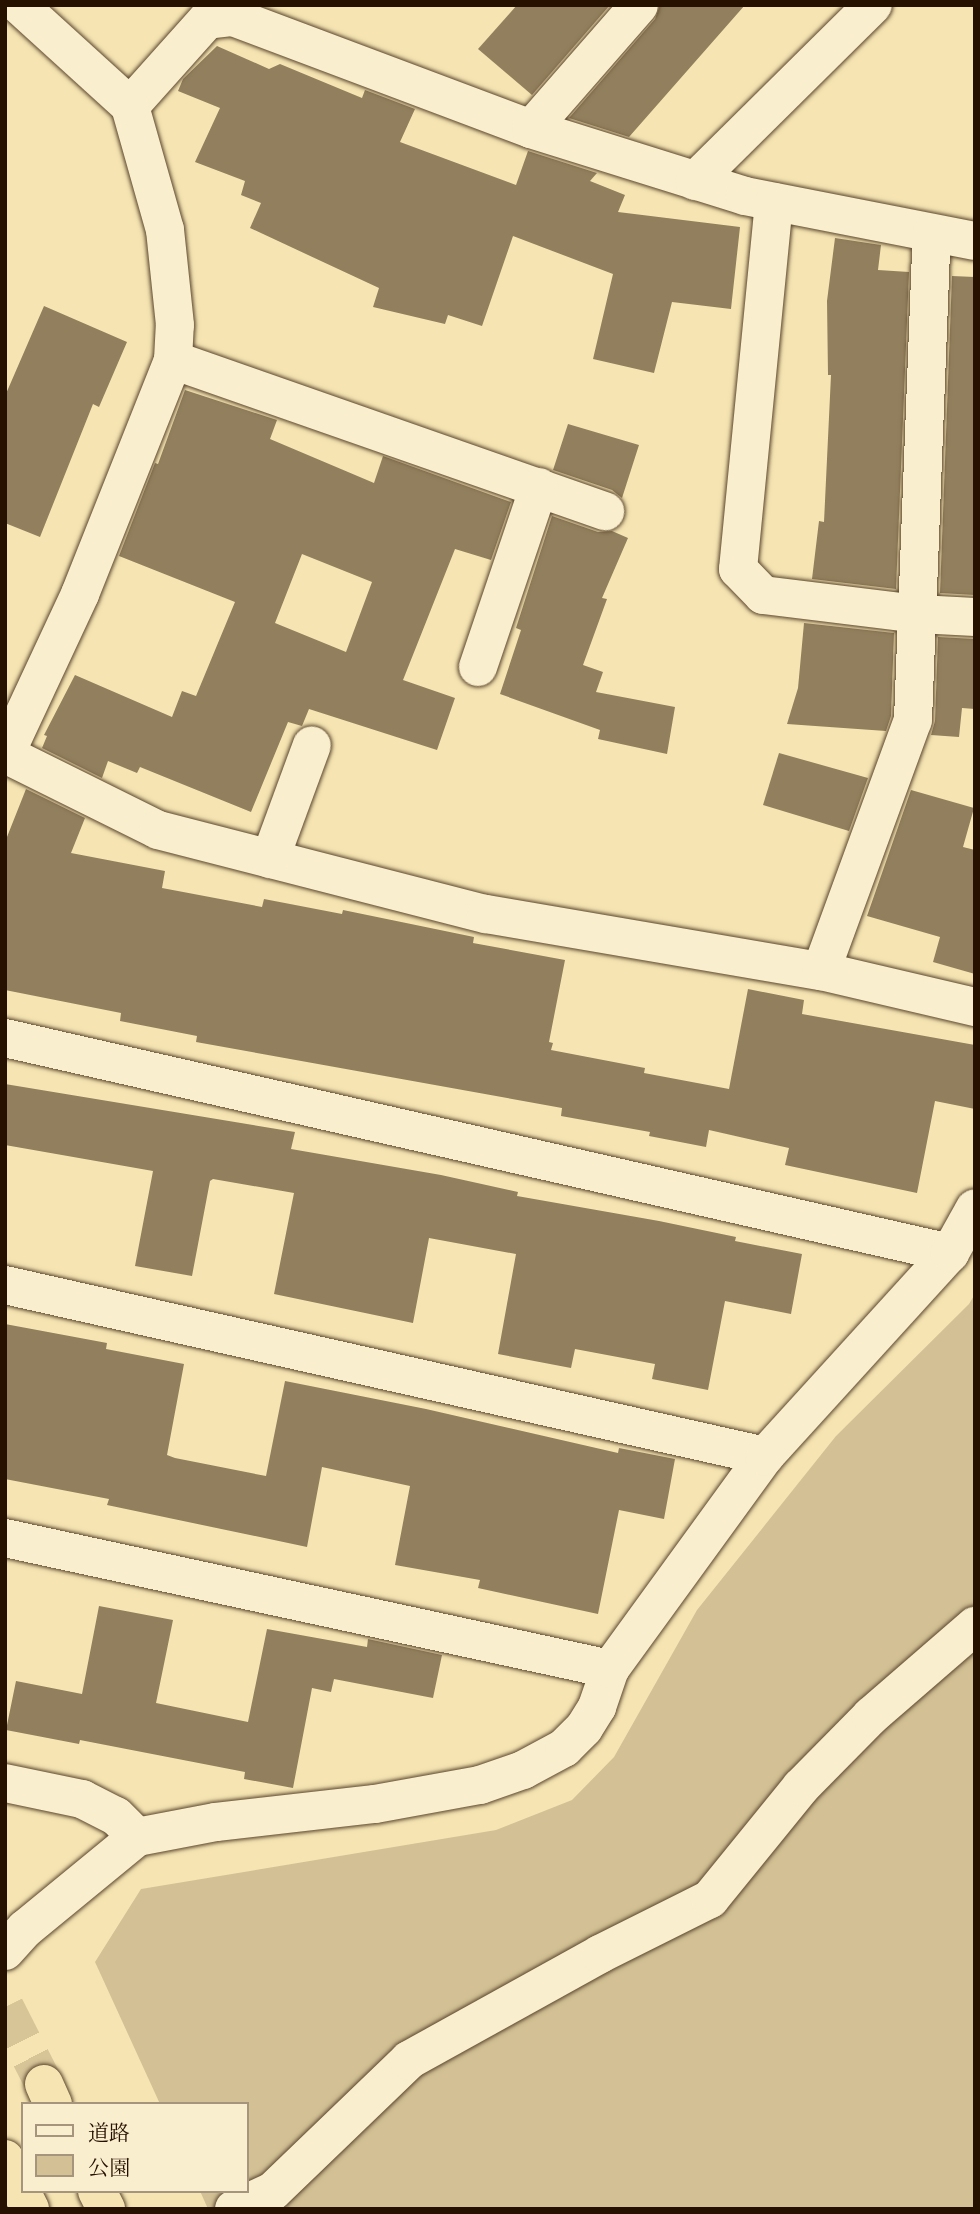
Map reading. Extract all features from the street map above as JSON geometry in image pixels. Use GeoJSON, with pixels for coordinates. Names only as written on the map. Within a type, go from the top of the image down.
{"type":"FeatureCollection","features":[{"type":"Feature","properties":{"kind":"highway"},"geometry":{"type":"LineString","coordinates":[[5,2159],[21,2191]]}},
{"type":"Feature","properties":{"kind":"highway"},"geometry":{"type":"LineString","coordinates":[[22,2193],[30,2209]]}},
{"type":"Feature","properties":{"kind":"highway"},"geometry":{"type":"LineString","coordinates":[[98,2193],[106,2209]]}},
{"type":"Feature","properties":{"kind":"street"},"geometry":{"type":"LineString","coordinates":[[19,5],[130,106],[165,230],[175,325],[173,360],[80,594],[5,754],[158,830],[486,914],[821,971],[975,1007]]}},
{"type":"Feature","properties":{"kind":"street"},"geometry":{"type":"LineString","coordinates":[[531,129],[639,5]]}},
{"type":"Feature","properties":{"kind":"street"},"geometry":{"type":"LineString","coordinates":[[695,181],[873,5]]}},
{"type":"Feature","properties":{"kind":"street"},"geometry":{"type":"LineString","coordinates":[[130,106],[207,20],[233,17],[531,129],[695,181],[774,202],[975,241]]}},
{"type":"Feature","properties":{"kind":"street"},"geometry":{"type":"LineString","coordinates":[[774,202],[738,569],[763,595],[918,614],[975,617]]}},
{"type":"Feature","properties":{"kind":"street"},"geometry":{"type":"LineString","coordinates":[[821,971],[913,720],[932,234]]}},
{"type":"Feature","properties":{"kind":"street"},"geometry":{"type":"LineString","coordinates":[[173,360],[605,511]]}},
{"type":"Feature","properties":{"kind":"street"},"geometry":{"type":"LineString","coordinates":[[478,667],[539,488]]}},
{"type":"Feature","properties":{"kind":"street"},"geometry":{"type":"LineString","coordinates":[[270,859],[312,745]]}},
{"type":"Feature","properties":{"kind":"street"},"geometry":{"type":"LineString","coordinates":[[5,1038],[950,1253]]}},
{"type":"Feature","properties":{"kind":"street"},"geometry":{"type":"LineString","coordinates":[[5,1951],[25,1929],[137,1837],[216,1822],[375,1804],[480,1785],[564,1748],[584,1728],[597,1707],[610,1669],[765,1456],[950,1253],[975,1208]]}},
{"type":"Feature","properties":{"kind":"street"},"geometry":{"type":"LineString","coordinates":[[5,1285],[765,1456]]}},
{"type":"Feature","properties":{"kind":"street"},"geometry":{"type":"LineString","coordinates":[[5,1538],[610,1669]]}},
{"type":"Feature","properties":{"kind":"street"},"geometry":{"type":"LineString","coordinates":[[234,2209],[273,2191],[409,2060],[600,1954],[710,1899],[810,1778],[871,1716],[975,1626]]}},
{"type":"Feature","properties":{"kind":"street"},"geometry":{"type":"LineString","coordinates":[[5,1783],[82,1799],[116,1816],[137,1837]]}},
{"type":"Feature","properties":{"kind":"green space"},"geometry":{"type":"Polygon","coordinates":[[[975,1294],[975,2209],[208,2209],[201,2193],[248,2193],[248,2102],[159,2102],[95,1962],[141,1889],[496,1830],[572,1800],[614,1757],[697,1610],[836,1436],[969,1304],[975,1294]]]}},
{"type":"Feature","properties":{"kind":"building"},"geometry":{"type":"Polygon","coordinates":[[[517,5],[610,5],[532,95],[478,49],[517,5]]]}},
{"type":"Feature","properties":{"kind":"building"},"geometry":{"type":"Polygon","coordinates":[[[660,5],[745,5],[629,137],[569,118],[655,19],[660,5]]]}},
{"type":"Feature","properties":{"kind":"building"},"geometry":{"type":"Polygon","coordinates":[[[217,46],[269,69],[280,64],[362,98],[365,90],[415,109],[400,142],[516,185],[528,151],[597,173],[590,181],[625,195],[618,212],[740,227],[731,309],[672,302],[654,373],[593,359],[613,274],[513,236],[482,326],[448,315],[445,324],[373,307],[379,288],[250,228],[261,203],[241,195],[245,181],[195,162],[220,108],[178,91],[183,79],[217,46]]]}},
{"type":"Feature","properties":{"kind":"building"},"geometry":{"type":"Polygon","coordinates":[[[835,238],[881,245],[878,270],[909,272],[896,589],[812,579],[819,521],[824,522],[831,375],[828,375],[827,301],[835,238]]]}},
{"type":"Feature","properties":{"kind":"building"},"geometry":{"type":"Polygon","coordinates":[[[952,276],[975,277],[975,595],[940,593],[952,276]]]}},
{"type":"Feature","properties":{"kind":"building"},"geometry":{"type":"Polygon","coordinates":[[[44,306],[127,342],[99,407],[93,404],[40,537],[5,523],[5,396],[44,306]]]}},
{"type":"Feature","properties":{"kind":"building"},"geometry":{"type":"Polygon","coordinates":[[[185,390],[277,420],[270,439],[374,483],[383,456],[511,502],[491,560],[455,549],[403,680],[455,698],[437,750],[309,709],[302,726],[288,722],[251,812],[140,767],[137,773],[108,761],[102,778],[42,748],[47,736],[44,735],[75,675],[172,717],[182,691],[196,696],[235,602],[119,556],[155,463],[158,464],[185,390]],[[302,554],[275,623],[346,652],[372,582],[302,554]]]}},
{"type":"Feature","properties":{"kind":"building"},"geometry":{"type":"Polygon","coordinates":[[[568,424],[639,445],[622,498],[612,490],[553,470],[568,424]]]}},
{"type":"Feature","properties":{"kind":"building"},"geometry":{"type":"Polygon","coordinates":[[[552,516],[598,532],[612,531],[628,538],[602,598],[607,599],[583,665],[603,672],[596,692],[675,707],[667,754],[598,739],[600,730],[500,694],[521,630],[516,628],[552,516]]]}},
{"type":"Feature","properties":{"kind":"building"},"geometry":{"type":"Polygon","coordinates":[[[804,623],[894,633],[891,716],[886,731],[787,724],[798,688],[804,623]]]}},
{"type":"Feature","properties":{"kind":"building"},"geometry":{"type":"Polygon","coordinates":[[[938,637],[975,639],[975,709],[962,708],[959,737],[931,735],[935,721],[938,637]]]}},
{"type":"Feature","properties":{"kind":"building"},"geometry":{"type":"Polygon","coordinates":[[[779,753],[868,778],[849,831],[763,805],[779,753]]]}},
{"type":"Feature","properties":{"kind":"building"},"geometry":{"type":"Polygon","coordinates":[[[26,789],[85,818],[71,853],[165,871],[162,888],[262,907],[264,899],[342,914],[343,910],[474,937],[473,943],[565,960],[549,1042],[553,1043],[551,1050],[645,1068],[644,1073],[729,1089],[748,989],[804,1000],[802,1014],[975,1045],[975,1109],[935,1101],[917,1193],[785,1165],[789,1148],[709,1130],[706,1147],[649,1136],[650,1132],[561,1116],[562,1108],[196,1042],[197,1036],[120,1021],[121,1013],[5,990],[5,842],[26,789]]]}},
{"type":"Feature","properties":{"kind":"building"},"geometry":{"type":"Polygon","coordinates":[[[911,790],[974,808],[963,847],[975,850],[975,974],[933,962],[940,937],[867,916],[911,790]]]}},
{"type":"Feature","properties":{"kind":"building"},"geometry":{"type":"Polygon","coordinates":[[[5,1084],[295,1132],[291,1149],[441,1175],[518,1192],[517,1196],[659,1221],[736,1237],[735,1241],[802,1254],[791,1314],[725,1301],[708,1390],[652,1379],[655,1364],[575,1349],[571,1368],[498,1354],[516,1254],[429,1238],[413,1323],[274,1294],[294,1193],[213,1179],[210,1181],[192,1276],[135,1266],[153,1171],[5,1145],[5,1084]]]}},
{"type":"Feature","properties":{"kind":"building"},"geometry":{"type":"Polygon","coordinates":[[[5,1324],[107,1343],[106,1349],[184,1364],[167,1455],[175,1458],[266,1476],[285,1381],[426,1409],[618,1453],[619,1448],[675,1459],[664,1519],[619,1510],[598,1614],[478,1588],[480,1580],[395,1565],[410,1486],[322,1467],[307,1547],[107,1505],[109,1499],[5,1479],[5,1324]]]}},
{"type":"Feature","properties":{"kind":"building"},"geometry":{"type":"Polygon","coordinates":[[[99,1606],[173,1620],[156,1703],[248,1722],[267,1629],[367,1647],[368,1639],[442,1655],[433,1698],[334,1679],[331,1692],[312,1688],[293,1788],[244,1779],[245,1772],[80,1740],[79,1744],[6,1730],[16,1681],[82,1694],[99,1606]]]}},
{"type":"Feature","properties":{"kind":"tunnel"},"geometry":{"type":"LineString","coordinates":[[5,2007],[44,2084]]}}]}
